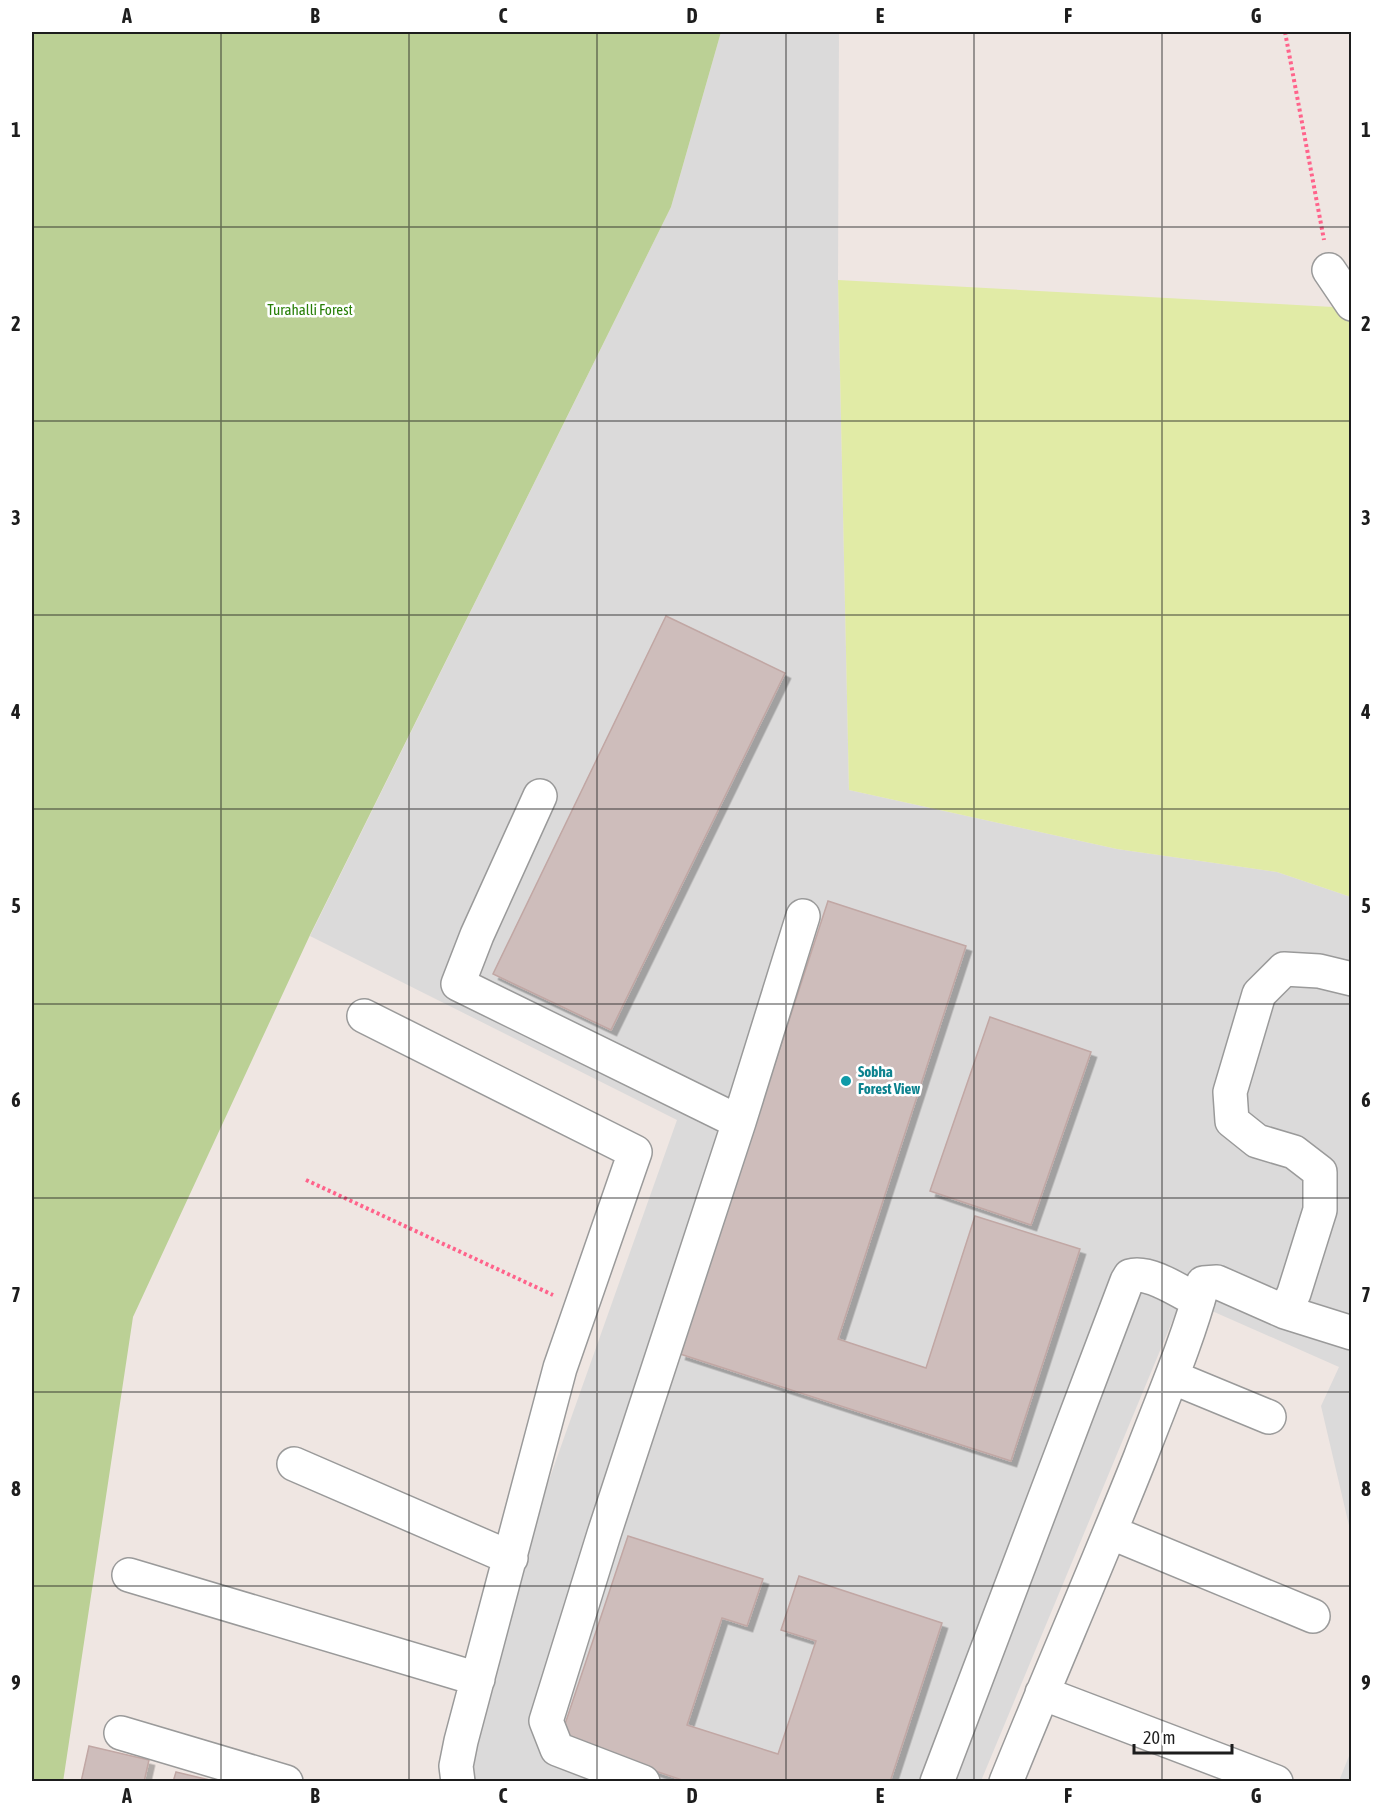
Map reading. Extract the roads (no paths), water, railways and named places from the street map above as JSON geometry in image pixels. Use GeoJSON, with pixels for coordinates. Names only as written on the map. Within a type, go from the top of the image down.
{"type":"FeatureCollection","features":[{"type":"Feature","properties":{"kind":"street"},"geometry":{"type":"LineString","coordinates":[[1329,270],[1352,304]]}},
{"type":"Feature","properties":{"kind":"street"},"geometry":{"type":"LineString","coordinates":[[540,796],[477,935],[458,984],[739,1122]]}},
{"type":"Feature","properties":{"kind":"street"},"geometry":{"type":"LineString","coordinates":[[643,1782],[557,1749],[546,1721],[600,1545],[739,1122],[803,916]]}},
{"type":"Feature","properties":{"kind":"street"},"geometry":{"type":"LineString","coordinates":[[1285,1312],[1294,1293],[1320,1210],[1320,1172],[1294,1152],[1257,1141],[1232,1121],[1230,1092],[1259,994],[1284,969],[1319,971],[1352,979]]}},
{"type":"Feature","properties":{"kind":"street"},"geometry":{"type":"LineString","coordinates":[[364,1016],[635,1152],[560,1368],[456,1766],[458,1782]]}},
{"type":"Feature","properties":{"kind":"street"},"geometry":{"type":"LineString","coordinates":[[937,1782],[1127,1281],[1130,1276],[1143,1276],[1159,1281],[1198,1301]]}},
{"type":"Feature","properties":{"kind":"street"},"geometry":{"type":"LineString","coordinates":[[1006,1782],[1172,1377],[1203,1283],[1217,1282],[1285,1312],[1352,1333]]}},
{"type":"Feature","properties":{"kind":"street"},"geometry":{"type":"LineString","coordinates":[[1172,1377],[1269,1417]]}},
{"type":"Feature","properties":{"kind":"street"},"geometry":{"type":"LineString","coordinates":[[294,1464],[511,1557]]}},
{"type":"Feature","properties":{"kind":"street"},"geometry":{"type":"LineString","coordinates":[[1110,1532],[1313,1616]]}},
{"type":"Feature","properties":{"kind":"street"},"geometry":{"type":"LineString","coordinates":[[129,1575],[478,1679]]}},
{"type":"Feature","properties":{"kind":"street"},"geometry":{"type":"LineString","coordinates":[[1042,1693],[1276,1782]]}},
{"type":"Feature","properties":{"kind":"street"},"geometry":{"type":"LineString","coordinates":[[121,1733],[286,1782]]}},
{"type":"Feature","properties":{"kind":"place","name":"Sobha Forest View"},"geometry":{"type":"Point","coordinates":[846,1081]}},
{"type":"Feature","properties":{"kind":"park label","name":"Turahalli Forest"},"geometry":{"type":"Point","coordinates":[310,310]}}]}
